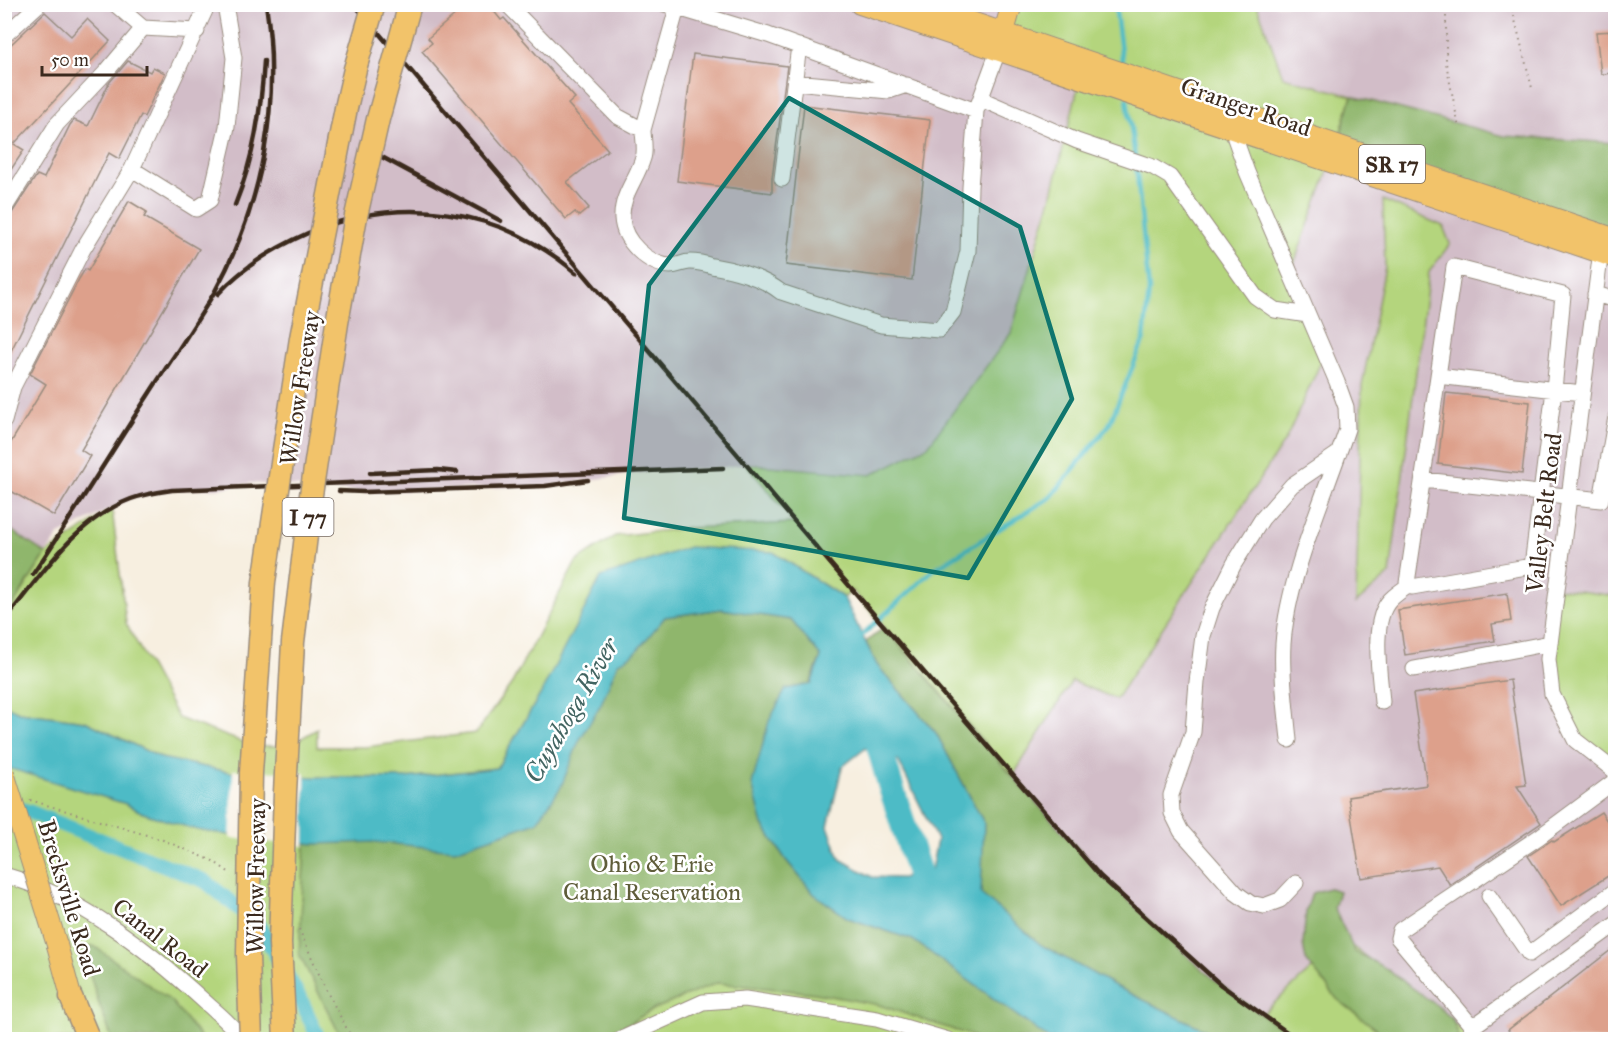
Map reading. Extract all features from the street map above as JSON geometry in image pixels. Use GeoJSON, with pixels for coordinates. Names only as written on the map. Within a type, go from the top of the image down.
{"type":"FeatureCollection","features":[{"type":"Feature","properties":{"kind":"highway","name":"Willow Freeway"},"geometry":{"type":"LineString","coordinates":[[251,1040],[248,956],[251,773],[264,582],[301,338],[355,69],[372,4]]}},
{"type":"Feature","properties":{"kind":"highway","name":"Willow Freeway"},"geometry":{"type":"LineString","coordinates":[[285,1040],[280,943],[293,642],[311,495],[356,216],[378,119],[410,4]]}},
{"type":"Feature","properties":{"kind":"highway"},"geometry":{"type":"LineString","coordinates":[[71,997],[89,1040]]}},
{"type":"Feature","properties":{"kind":"main road","name":"Granger Road"},"geometry":{"type":"LineString","coordinates":[[860,4],[1001,42],[1076,58],[1170,99],[1609,246]]}},
{"type":"Feature","properties":{"kind":"main road","name":"Granger Road"},"geometry":{"type":"LineString","coordinates":[[918,4],[1080,79],[1170,99]]}},
{"type":"Feature","properties":{"kind":"main road"},"geometry":{"type":"LineString","coordinates":[[1001,42],[1012,4]]}},
{"type":"Feature","properties":{"kind":"main road","name":"Brecksville Road"},"geometry":{"type":"LineString","coordinates":[[4,773],[57,945],[81,1040]]}},
{"type":"Feature","properties":{"kind":"street"},"geometry":{"type":"LineString","coordinates":[[4,36],[39,4]]}},
{"type":"Feature","properties":{"kind":"street"},"geometry":{"type":"LineString","coordinates":[[115,4],[143,28],[197,31]]}},
{"type":"Feature","properties":{"kind":"street"},"geometry":{"type":"LineString","coordinates":[[4,421],[13,387],[83,249],[132,169],[208,4]]}},
{"type":"Feature","properties":{"kind":"street"},"geometry":{"type":"LineString","coordinates":[[132,169],[196,209],[210,200],[227,127],[234,58],[225,4]]}},
{"type":"Feature","properties":{"kind":"street"},"geometry":{"type":"LineString","coordinates":[[507,4],[617,116],[643,130]]}},
{"type":"Feature","properties":{"kind":"street"},"geometry":{"type":"LineString","coordinates":[[1001,42],[978,105],[970,187],[968,251],[952,312],[939,330],[881,325],[781,292],[768,282],[713,266],[689,262],[673,266],[660,264],[645,255],[625,234],[622,218],[629,186],[644,155],[643,130],[671,6],[799,46],[907,85],[978,105],[1153,167],[1170,177],[1255,296],[1275,310],[1308,315]]}},
{"type":"Feature","properties":{"kind":"street"},"geometry":{"type":"LineString","coordinates":[[4,209],[57,124],[106,72],[143,28]]}},
{"type":"Feature","properties":{"kind":"street"},"geometry":{"type":"LineString","coordinates":[[782,179],[799,46]]}},
{"type":"Feature","properties":{"kind":"street"},"geometry":{"type":"LineString","coordinates":[[795,82],[889,91],[907,85]]}},
{"type":"Feature","properties":{"kind":"street"},"geometry":{"type":"LineString","coordinates":[[1235,121],[1247,172],[1346,407],[1347,429],[1288,609],[1283,644],[1283,685],[1289,740]]}},
{"type":"Feature","properties":{"kind":"street","name":"Valley Belt Road"},"geometry":{"type":"LineString","coordinates":[[1609,246],[1595,294],[1548,659],[1552,694],[1575,740],[1616,772]]}},
{"type":"Feature","properties":{"kind":"street"},"geometry":{"type":"LineString","coordinates":[[1408,586],[1454,267],[1563,295],[1554,390],[1532,566]]}},
{"type":"Feature","properties":{"kind":"street"},"geometry":{"type":"LineString","coordinates":[[1595,294],[1616,300]]}},
{"type":"Feature","properties":{"kind":"street"},"geometry":{"type":"LineString","coordinates":[[1438,376],[1582,393]]}},
{"type":"Feature","properties":{"kind":"street"},"geometry":{"type":"LineString","coordinates":[[1424,480],[1602,500],[1616,417]]}},
{"type":"Feature","properties":{"kind":"street"},"geometry":{"type":"LineString","coordinates":[[1296,883],[1280,900],[1264,906],[1250,903],[1236,893],[1181,831],[1172,813],[1171,795],[1193,732],[1203,636],[1212,608],[1234,564],[1262,519],[1292,485],[1339,453]]}},
{"type":"Feature","properties":{"kind":"street"},"geometry":{"type":"LineString","coordinates":[[1382,702],[1378,643],[1380,621],[1383,609],[1390,600],[1408,586],[1532,566],[1560,564]]}},
{"type":"Feature","properties":{"kind":"street"},"geometry":{"type":"LineString","coordinates":[[1414,669],[1550,643]]}},
{"type":"Feature","properties":{"kind":"street"},"geometry":{"type":"LineString","coordinates":[[1616,780],[1539,837],[1400,930],[1398,938],[1470,1024],[1478,1023],[1616,924]]}},
{"type":"Feature","properties":{"kind":"street","name":"Canal Road"},"geometry":{"type":"LineString","coordinates":[[4,876],[32,883],[114,928],[179,978],[243,1040]]}},
{"type":"Feature","properties":{"kind":"street"},"geometry":{"type":"LineString","coordinates":[[1489,896],[1529,954],[1616,890]]}},
{"type":"Feature","properties":{"kind":"street"},"geometry":{"type":"LineString","coordinates":[[619,1040],[703,1002],[745,999],[877,1019],[948,1040]]}},
{"type":"Feature","properties":{"kind":"path"},"geometry":{"type":"LineString","coordinates":[[1446,4],[1446,63],[1459,128]]}},
{"type":"Feature","properties":{"kind":"path"},"geometry":{"type":"LineString","coordinates":[[1511,4],[1532,88]]}},
{"type":"Feature","properties":{"kind":"path"},"geometry":{"type":"LineString","coordinates":[[25,799],[163,840],[213,861],[231,873]]}},
{"type":"Feature","properties":{"kind":"path"},"geometry":{"type":"LineString","coordinates":[[299,929],[327,992],[353,1040]]}},
{"type":"Feature","properties":{"kind":"highlighted area"},"geometry":{"type":"Polygon","coordinates":[[[789,98],[1020,227],[1072,399],[968,578],[624,518],[649,285],[789,98]]]}},
{"type":"Feature","properties":{"kind":"shaded area"},"geometry":{"type":"Polygon","coordinates":[[[17,5],[1012,5],[1080,79],[1051,198],[1011,333],[928,446],[871,475],[746,464],[720,468],[647,472],[545,486],[364,492],[250,483],[222,488],[172,490],[130,499],[59,535],[46,554],[5,526],[4,14],[17,5]]]}},
{"type":"Feature","properties":{"kind":"shaded area"},"geometry":{"type":"Polygon","coordinates":[[[1257,5],[1615,5],[1615,143],[1504,136],[1283,77],[1257,5]]]}},
{"type":"Feature","properties":{"kind":"shaded area"},"geometry":{"type":"Polygon","coordinates":[[[1331,163],[1615,258],[1615,596],[1557,588],[1615,772],[1615,1039],[1475,1039],[1344,940],[1262,1014],[1221,985],[1113,886],[1064,835],[1013,776],[1072,681],[1116,699],[1290,274],[1331,163]]]}},
{"type":"Feature","properties":{"kind":"green space"},"geometry":{"type":"Polygon","coordinates":[[[1012,5],[1257,5],[1283,77],[1352,96],[1331,163],[1290,274],[1325,353],[1286,439],[1116,699],[1072,681],[1013,776],[852,590],[844,598],[773,552],[540,695],[497,768],[405,778],[316,777],[786,860],[1049,1039],[5,1039],[4,756],[234,773],[161,758],[85,721],[19,712],[5,706],[5,617],[46,554],[112,509],[126,623],[178,718],[253,746],[288,746],[317,729],[317,747],[365,747],[476,733],[512,683],[576,562],[615,536],[687,528],[795,523],[746,464],[871,475],[928,446],[1011,333],[1051,198],[1080,79],[1004,33],[1012,5]]]}},
{"type":"Feature","properties":{"kind":"green space"},"geometry":{"type":"Polygon","coordinates":[[[1352,96],[1504,136],[1615,143],[1615,239],[1337,146],[1352,96]]]}},
{"type":"Feature","properties":{"kind":"green space"},"geometry":{"type":"Polygon","coordinates":[[[1383,200],[1443,226],[1450,244],[1429,272],[1390,574],[1356,603],[1362,386],[1385,267],[1383,200]]]}},
{"type":"Feature","properties":{"kind":"green space"},"geometry":{"type":"Polygon","coordinates":[[[5,526],[46,554],[5,618],[5,526]]]}},
{"type":"Feature","properties":{"kind":"green space"},"geometry":{"type":"Polygon","coordinates":[[[1557,588],[1615,596],[1615,772],[1575,740],[1548,659],[1557,588]]]}},
{"type":"Feature","properties":{"kind":"green space","name":"Ohio & Erie Canal Reservation"},"geometry":{"type":"Polygon","coordinates":[[[722,609],[791,620],[821,656],[810,684],[786,690],[763,825],[786,860],[814,894],[848,918],[913,940],[1049,1039],[977,1039],[879,1005],[815,993],[717,983],[650,1011],[604,1039],[342,1039],[299,954],[305,843],[375,842],[579,740],[601,704],[618,663],[635,652],[665,617],[722,609]]]}},
{"type":"Feature","properties":{"kind":"green space"},"geometry":{"type":"Polygon","coordinates":[[[884,627],[1045,813],[1129,901],[1220,984],[1298,1039],[1224,1039],[1121,989],[1041,945],[980,894],[984,823],[936,733],[877,665],[866,642],[884,627]]]}},
{"type":"Feature","properties":{"kind":"green space"},"geometry":{"type":"Polygon","coordinates":[[[1329,888],[1339,891],[1334,908],[1355,952],[1385,968],[1439,1007],[1452,1019],[1460,1039],[1389,1039],[1337,999],[1306,960],[1303,944],[1306,912],[1312,893],[1329,888]]]}},
{"type":"Feature","properties":{"kind":"green space"},"geometry":{"type":"Polygon","coordinates":[[[1344,940],[1475,1039],[1298,1039],[1262,1014],[1344,940]]]}},
{"type":"Feature","properties":{"kind":"green space"},"geometry":{"type":"Polygon","coordinates":[[[94,946],[171,1001],[202,1039],[112,1039],[82,948],[94,946]]]}},
{"type":"Feature","properties":{"kind":"water"},"geometry":{"type":"Polygon","coordinates":[[[689,547],[773,552],[844,598],[877,665],[936,733],[984,823],[981,894],[1041,945],[1121,989],[1224,1039],[1049,1039],[913,940],[848,918],[814,894],[786,860],[763,825],[752,784],[769,721],[786,689],[811,684],[821,657],[791,620],[722,609],[665,617],[635,653],[618,663],[601,704],[579,741],[561,787],[537,822],[455,850],[375,842],[315,844],[197,830],[143,813],[126,804],[5,767],[4,705],[19,712],[85,721],[161,758],[234,773],[405,778],[497,768],[540,695],[601,577],[689,547]],[[866,748],[842,767],[828,826],[840,859],[872,877],[902,878],[931,870],[937,840],[899,762],[885,750],[866,748]]]}},
{"type":"Feature","properties":{"kind":"pier"},"geometry":{"type":"Polygon","coordinates":[[[233,770],[305,773],[305,846],[230,838],[233,770]]]}},
{"type":"Feature","properties":{"kind":"building"},"geometry":{"type":"Polygon","coordinates":[[[450,4],[488,4],[501,20],[504,18],[575,98],[568,104],[608,150],[567,182],[589,208],[579,216],[575,212],[566,219],[422,51],[432,43],[428,38],[457,13],[450,4]]]}},
{"type":"Feature","properties":{"kind":"building"},"geometry":{"type":"Polygon","coordinates":[[[45,12],[71,36],[87,19],[110,41],[14,144],[24,150],[4,180],[4,51],[45,12]]]}},
{"type":"Feature","properties":{"kind":"building"},"geometry":{"type":"Polygon","coordinates":[[[1616,31],[1616,73],[1601,74],[1596,32],[1616,31]]]}},
{"type":"Feature","properties":{"kind":"building"},"geometry":{"type":"Polygon","coordinates":[[[693,54],[787,66],[772,193],[677,181],[693,54]]]}},
{"type":"Feature","properties":{"kind":"building"},"geometry":{"type":"Polygon","coordinates":[[[128,61],[150,72],[153,67],[165,73],[144,117],[141,115],[119,159],[109,153],[4,365],[4,225],[37,175],[44,178],[70,125],[74,120],[88,126],[109,83],[128,61]]]}},
{"type":"Feature","properties":{"kind":"building"},"geometry":{"type":"Polygon","coordinates":[[[804,105],[930,120],[912,280],[786,265],[804,105]]]}},
{"type":"Feature","properties":{"kind":"building"},"geometry":{"type":"Polygon","coordinates":[[[129,201],[147,212],[144,217],[199,249],[81,450],[90,456],[54,516],[4,487],[4,454],[46,384],[30,374],[79,279],[85,269],[88,271],[129,201]]]}},
{"type":"Feature","properties":{"kind":"building"},"geometry":{"type":"Polygon","coordinates":[[[1446,393],[1530,402],[1522,474],[1438,464],[1446,393]]]}},
{"type":"Feature","properties":{"kind":"building"},"geometry":{"type":"Polygon","coordinates":[[[1507,593],[1511,621],[1492,624],[1495,641],[1405,655],[1398,610],[1507,593]]]}},
{"type":"Feature","properties":{"kind":"building"},"geometry":{"type":"Polygon","coordinates":[[[1510,680],[1526,785],[1517,786],[1541,823],[1450,885],[1438,866],[1361,878],[1348,797],[1427,785],[1413,694],[1510,680]]]}},
{"type":"Feature","properties":{"kind":"building"},"geometry":{"type":"Polygon","coordinates":[[[1601,812],[1616,834],[1616,871],[1561,906],[1528,856],[1601,812]]]}},
{"type":"Feature","properties":{"kind":"building"},"geometry":{"type":"Polygon","coordinates":[[[1616,946],[1616,1040],[1516,1040],[1508,1030],[1616,946]]]}},
{"type":"Feature","properties":{"kind":"waterway"},"geometry":{"type":"LineString","coordinates":[[1115,4],[1123,67]]}},
{"type":"Feature","properties":{"kind":"waterway"},"geometry":{"type":"LineString","coordinates":[[1127,99],[1135,157]]}},
{"type":"Feature","properties":{"kind":"waterway"},"geometry":{"type":"LineString","coordinates":[[858,639],[933,570],[1051,497],[1109,425],[1144,339],[1149,290],[1136,165]]}},
{"type":"Feature","properties":{"kind":"waterway","name":"Cuyahoga River"},"geometry":{"type":"LineString","coordinates":[[871,718],[927,898],[934,903]]}},
{"type":"Feature","properties":{"kind":"waterway"},"geometry":{"type":"LineString","coordinates":[[7,806],[27,811],[205,881],[259,925],[303,1004],[319,1040]]}},
{"type":"Feature","properties":{"kind":"railway"},"geometry":{"type":"LineString","coordinates":[[33,574],[199,317],[232,258],[256,188],[269,115],[271,78],[266,4]]}},
{"type":"Feature","properties":{"kind":"railway"},"geometry":{"type":"LineString","coordinates":[[354,4],[852,589],[1100,876],[1221,985],[1298,1040]]}},
{"type":"Feature","properties":{"kind":"railway"},"geometry":{"type":"LineString","coordinates":[[235,205],[247,170],[255,134],[264,61]]}},
{"type":"Feature","properties":{"kind":"railway"},"geometry":{"type":"LineString","coordinates":[[367,149],[501,221]]}},
{"type":"Feature","properties":{"kind":"railway"},"geometry":{"type":"LineString","coordinates":[[218,294],[260,259],[308,233],[343,221],[378,214],[413,211],[448,214],[482,221],[515,233],[546,251],[576,273]]}},
{"type":"Feature","properties":{"kind":"railway"},"geometry":{"type":"LineString","coordinates":[[4,621],[60,551],[76,535],[111,508],[151,493],[172,490],[723,468]]}},
{"type":"Feature","properties":{"kind":"railway"},"geometry":{"type":"LineString","coordinates":[[370,473],[438,470],[457,472]]}},
{"type":"Feature","properties":{"kind":"railway"},"geometry":{"type":"LineString","coordinates":[[339,491],[545,486],[588,480]]}}]}
